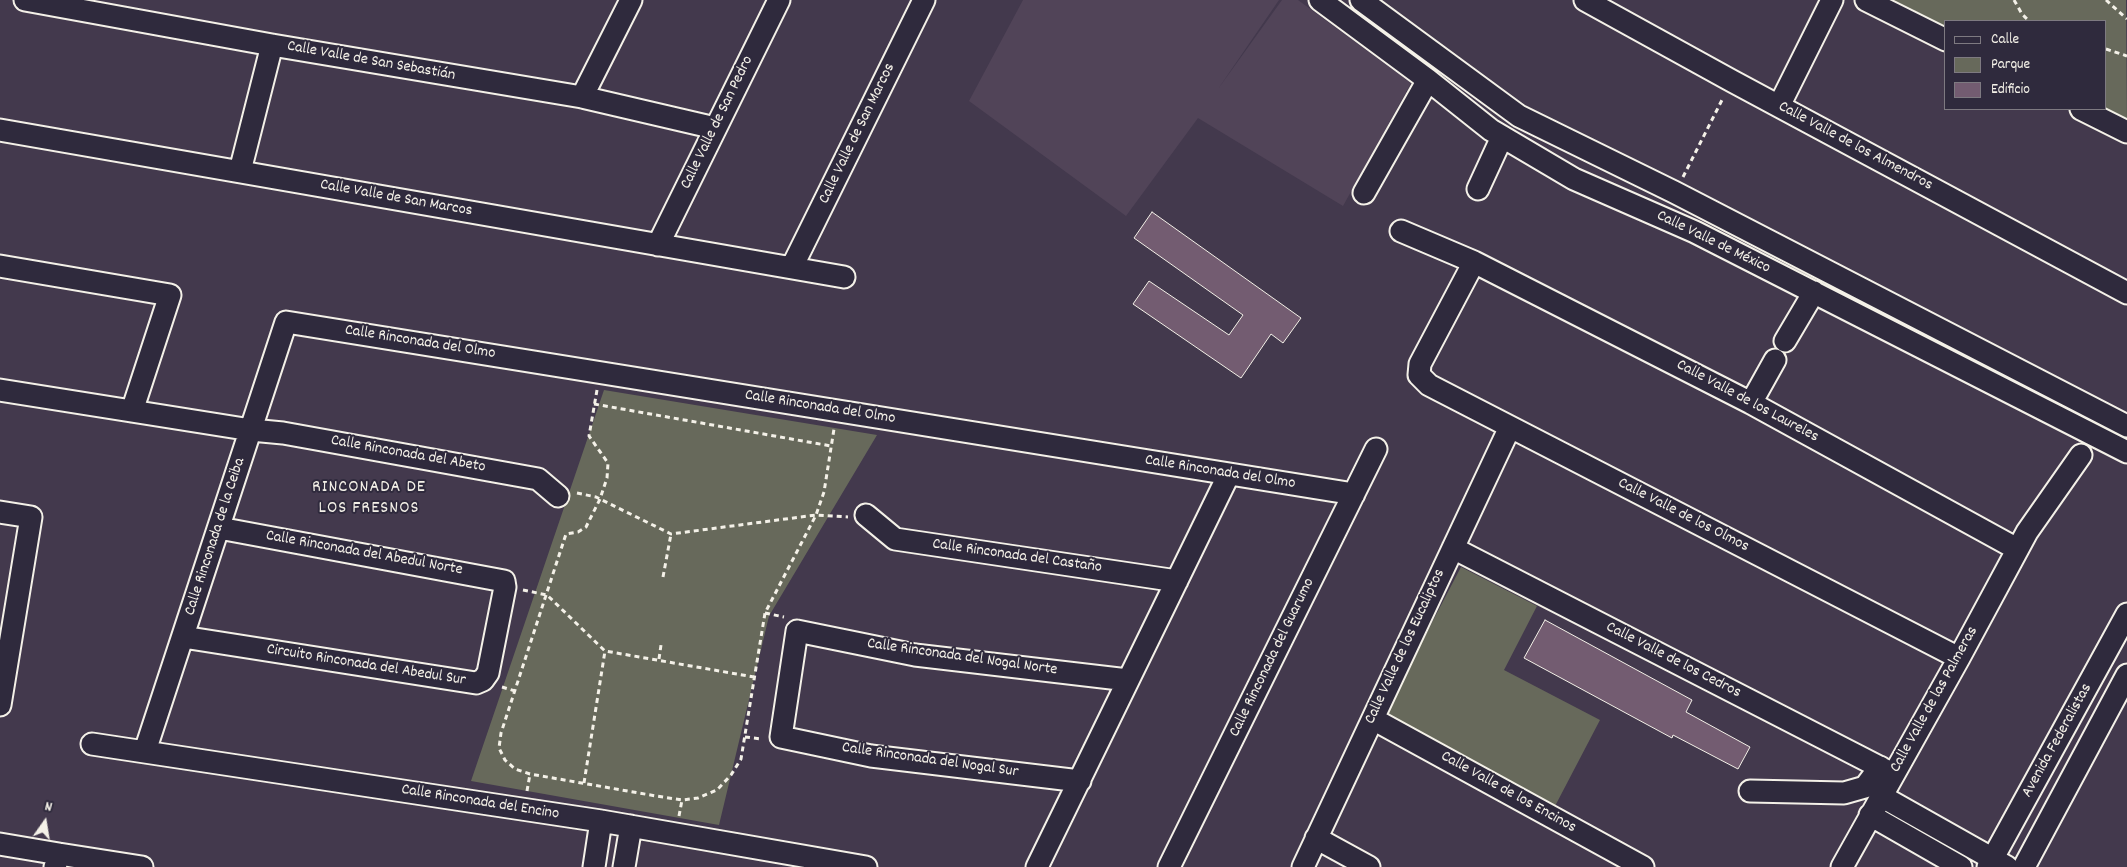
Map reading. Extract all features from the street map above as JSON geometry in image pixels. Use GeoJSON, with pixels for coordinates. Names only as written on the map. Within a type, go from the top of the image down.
{"type":"FeatureCollection","features":[{"type":"Feature","properties":{"kind":"street","name":"Calle Valle de San Sebastián"},"geometry":{"type":"LineString","coordinates":[[25,0],[272,45],[582,98],[715,128]]}},
{"type":"Feature","properties":{"kind":"street"},"geometry":{"type":"LineString","coordinates":[[582,98],[631,0]]}},
{"type":"Feature","properties":{"kind":"street","name":"Calle Valle de San Pedro"},"geometry":{"type":"LineString","coordinates":[[658,245],[779,0]]}},
{"type":"Feature","properties":{"kind":"street","name":"Calle Valle de San Marcos"},"geometry":{"type":"LineString","coordinates":[[792,267],[924,0]]}},
{"type":"Feature","properties":{"kind":"street","name":"Calle Valle de México"},"geometry":{"type":"LineString","coordinates":[[1320,0],[1428,80],[1491,130],[1574,179],[1695,232],[2127,452]]}},
{"type":"Feature","properties":{"kind":"street","name":"Calle Valle de México"},"geometry":{"type":"LineString","coordinates":[[1361,0],[1519,116],[1674,192],[2127,426]]}},
{"type":"Feature","properties":{"kind":"street","name":"Calle Valle de los Almendros"},"geometry":{"type":"LineString","coordinates":[[1585,0],[2127,293]]}},
{"type":"Feature","properties":{"kind":"street"},"geometry":{"type":"LineString","coordinates":[[1779,106],[1832,0]]}},
{"type":"Feature","properties":{"kind":"street"},"geometry":{"type":"LineString","coordinates":[[1866,0],[1944,39]]}},
{"type":"Feature","properties":{"kind":"street"},"geometry":{"type":"LineString","coordinates":[[240,171],[272,45]]}},
{"type":"Feature","properties":{"kind":"street"},"geometry":{"type":"LineString","coordinates":[[1364,193],[1428,80]]}},
{"type":"Feature","properties":{"kind":"street"},"geometry":{"type":"LineString","coordinates":[[2083,110],[2127,132]]}},
{"type":"Feature","properties":{"kind":"street","name":"Calle Valle de San Marcos"},"geometry":{"type":"LineString","coordinates":[[0,130],[844,277]]}},
{"type":"Feature","properties":{"kind":"street"},"geometry":{"type":"LineString","coordinates":[[1478,189],[1502,136]]}},
{"type":"Feature","properties":{"kind":"street"},"geometry":{"type":"LineString","coordinates":[[1695,232],[1707,209]]}},
{"type":"Feature","properties":{"kind":"street","name":"Calle Valle de los Laureles"},"geometry":{"type":"LineString","coordinates":[[1401,231],[1474,262],[2022,540]]}},
{"type":"Feature","properties":{"kind":"street","name":"Calle Valle de los Olmos"},"geometry":{"type":"LineString","coordinates":[[1474,262],[1420,364],[1419,376],[1429,385],[1959,658]]}},
{"type":"Feature","properties":{"kind":"street"},"geometry":{"type":"LineString","coordinates":[[0,266],[170,295],[132,411]]}},
{"type":"Feature","properties":{"kind":"street"},"geometry":{"type":"LineString","coordinates":[[1785,341],[1814,292]]}},
{"type":"Feature","properties":{"kind":"street","name":"Calle Rinconada del Olmo"},"geometry":{"type":"LineString","coordinates":[[286,322],[1354,494]]}},
{"type":"Feature","properties":{"kind":"street","name":"Calle Rinconada de la Ceiba"},"geometry":{"type":"LineString","coordinates":[[145,751],[286,322]]}},
{"type":"Feature","properties":{"kind":"street"},"geometry":{"type":"LineString","coordinates":[[1751,403],[1775,360]]}},
{"type":"Feature","properties":{"kind":"street","name":"Calle Rinconada del Abeto"},"geometry":{"type":"LineString","coordinates":[[0,390],[251,430],[284,433],[538,479],[558,496]]}},
{"type":"Feature","properties":{"kind":"street","name":"Calle Valle de los Eucaliptos"},"geometry":{"type":"LineString","coordinates":[[1303,867],[1510,427]]}},
{"type":"Feature","properties":{"kind":"street","name":"Calle Rinconada del Guarumo"},"geometry":{"type":"LineString","coordinates":[[1169,867],[1376,450]]}},
{"type":"Feature","properties":{"kind":"street","name":"Calle Valle de las Palmeras"},"geometry":{"type":"LineString","coordinates":[[1842,867],[1881,796],[1886,770],[1959,658],[2022,540],[2081,455]]}},
{"type":"Feature","properties":{"kind":"street"},"geometry":{"type":"LineString","coordinates":[[1037,867],[1229,474]]}},
{"type":"Feature","properties":{"kind":"street"},"geometry":{"type":"LineString","coordinates":[[0,512],[31,517],[0,705]]}},
{"type":"Feature","properties":{"kind":"street","name":"Calle Rinconada del Castaño"},"geometry":{"type":"LineString","coordinates":[[866,515],[895,539],[1177,581]]}},
{"type":"Feature","properties":{"kind":"street","name":"Calle Rinconada del Abedul Norte"},"geometry":{"type":"LineString","coordinates":[[219,528],[498,579],[504,581],[506,587]]}},
{"type":"Feature","properties":{"kind":"street","name":"Calle Valle de los Cedros"},"geometry":{"type":"LineString","coordinates":[[1453,548],[1886,770]]}},
{"type":"Feature","properties":{"kind":"street","name":"Circuito Rinconada del Abedul Sur"},"geometry":{"type":"LineString","coordinates":[[183,637],[476,683],[483,680],[488,673],[506,587]]}},
{"type":"Feature","properties":{"kind":"street","name":"Avenida Federalistas"},"geometry":{"type":"LineString","coordinates":[[1996,864],[2127,614]]}},
{"type":"Feature","properties":{"kind":"street","name":"Calle Rinconada del Nogal Norte"},"geometry":{"type":"LineString","coordinates":[[781,738],[797,631],[915,655],[1128,680]]}},
{"type":"Feature","properties":{"kind":"street","name":"Avenida Federalistas"},"geometry":{"type":"LineString","coordinates":[[2024,867],[2127,675]]}},
{"type":"Feature","properties":{"kind":"street","name":"Calle Valle de los Encinos"},"geometry":{"type":"LineString","coordinates":[[1372,719],[1643,867]]}},
{"type":"Feature","properties":{"kind":"street","name":"Calle Rinconada del Nogal Sur"},"geometry":{"type":"LineString","coordinates":[[781,738],[871,756],[1080,781]]}},
{"type":"Feature","properties":{"kind":"street","name":"Calle Rinconada del Encino"},"geometry":{"type":"LineString","coordinates":[[92,744],[601,821],[866,867]]}},
{"type":"Feature","properties":{"kind":"street"},"geometry":{"type":"LineString","coordinates":[[1750,791],[1844,793],[1865,786],[1886,770]]}},
{"type":"Feature","properties":{"kind":"street"},"geometry":{"type":"LineString","coordinates":[[1881,796],[1996,864]]}},
{"type":"Feature","properties":{"kind":"street"},"geometry":{"type":"LineString","coordinates":[[1870,815],[1962,867]]}},
{"type":"Feature","properties":{"kind":"street"},"geometry":{"type":"LineString","coordinates":[[594,867],[601,821]]}},
{"type":"Feature","properties":{"kind":"street"},"geometry":{"type":"LineString","coordinates":[[624,867],[631,826]]}},
{"type":"Feature","properties":{"kind":"street"},"geometry":{"type":"LineString","coordinates":[[1316,838],[1369,867]]}},
{"type":"Feature","properties":{"kind":"street"},"geometry":{"type":"LineString","coordinates":[[0,844],[57,860],[142,867]]}},
{"type":"Feature","properties":{"kind":"path"},"geometry":{"type":"LineString","coordinates":[[2014,0],[2028,20]]}},
{"type":"Feature","properties":{"kind":"path"},"geometry":{"type":"LineString","coordinates":[[2106,0],[2127,19]]}},
{"type":"Feature","properties":{"kind":"path"},"geometry":{"type":"LineString","coordinates":[[2107,50],[2127,56]]}},
{"type":"Feature","properties":{"kind":"path"},"geometry":{"type":"LineString","coordinates":[[1674,192],[1732,81]]}},
{"type":"Feature","properties":{"kind":"path"},"geometry":{"type":"LineString","coordinates":[[600,372],[589,436],[608,463],[606,478],[600,499],[586,526],[578,532],[566,534],[501,732],[499,748],[505,760],[515,769],[530,774],[682,800],[698,798],[717,790],[731,775],[741,759],[765,613],[816,515],[824,492],[838,411]]}},
{"type":"Feature","properties":{"kind":"path"},"geometry":{"type":"LineString","coordinates":[[594,404],[831,446]]}},
{"type":"Feature","properties":{"kind":"path"},"geometry":{"type":"LineString","coordinates":[[558,496],[576,493],[600,499],[671,534],[816,515],[842,517],[866,515]]}},
{"type":"Feature","properties":{"kind":"path"},"geometry":{"type":"LineString","coordinates":[[663,577],[671,534]]}},
{"type":"Feature","properties":{"kind":"path"},"geometry":{"type":"LineString","coordinates":[[506,587],[547,596],[605,651],[754,677]]}},
{"type":"Feature","properties":{"kind":"path"},"geometry":{"type":"LineString","coordinates":[[659,660],[661,645]]}},
{"type":"Feature","properties":{"kind":"path"},"geometry":{"type":"LineString","coordinates":[[584,783],[605,651]]}},
{"type":"Feature","properties":{"kind":"shaded area"},"geometry":{"type":"Polygon","coordinates":[[[1023,0],[1279,0],[1218,89],[1282,0],[1298,0],[1411,83],[1343,206],[1198,118],[1126,216],[969,101],[1023,0]]]}},
{"type":"Feature","properties":{"kind":"green space"},"geometry":{"type":"Polygon","coordinates":[[[1881,0],[2126,0],[2127,126],[2096,110],[2107,110],[2107,20],[1944,20],[1944,32],[1881,0]]]}},
{"type":"Feature","properties":{"kind":"green space"},"geometry":{"type":"Polygon","coordinates":[[[604,390],[877,435],[769,616],[719,825],[471,781],[604,390]]]}},
{"type":"Feature","properties":{"kind":"green space"},"geometry":{"type":"Polygon","coordinates":[[[1461,567],[1537,606],[1504,670],[1600,720],[1554,808],[1382,718],[1461,567]]]}},
{"type":"Feature","properties":{"kind":"building"},"geometry":{"type":"Polygon","coordinates":[[[1152,212],[1301,318],[1283,343],[1271,334],[1241,378],[1133,304],[1149,281],[1229,335],[1243,315],[1134,238],[1152,212]]]}},
{"type":"Feature","properties":{"kind":"building"},"geometry":{"type":"Polygon","coordinates":[[[1545,620],[1692,700],[1686,712],[1750,747],[1738,769],[1673,735],[1672,738],[1524,658],[1545,620]]]}},
{"type":"Feature","properties":{"kind":"district","name":"RINCONADA DE LOS FRESNOS"},"geometry":{"type":"Point","coordinates":[369,499]}}]}
